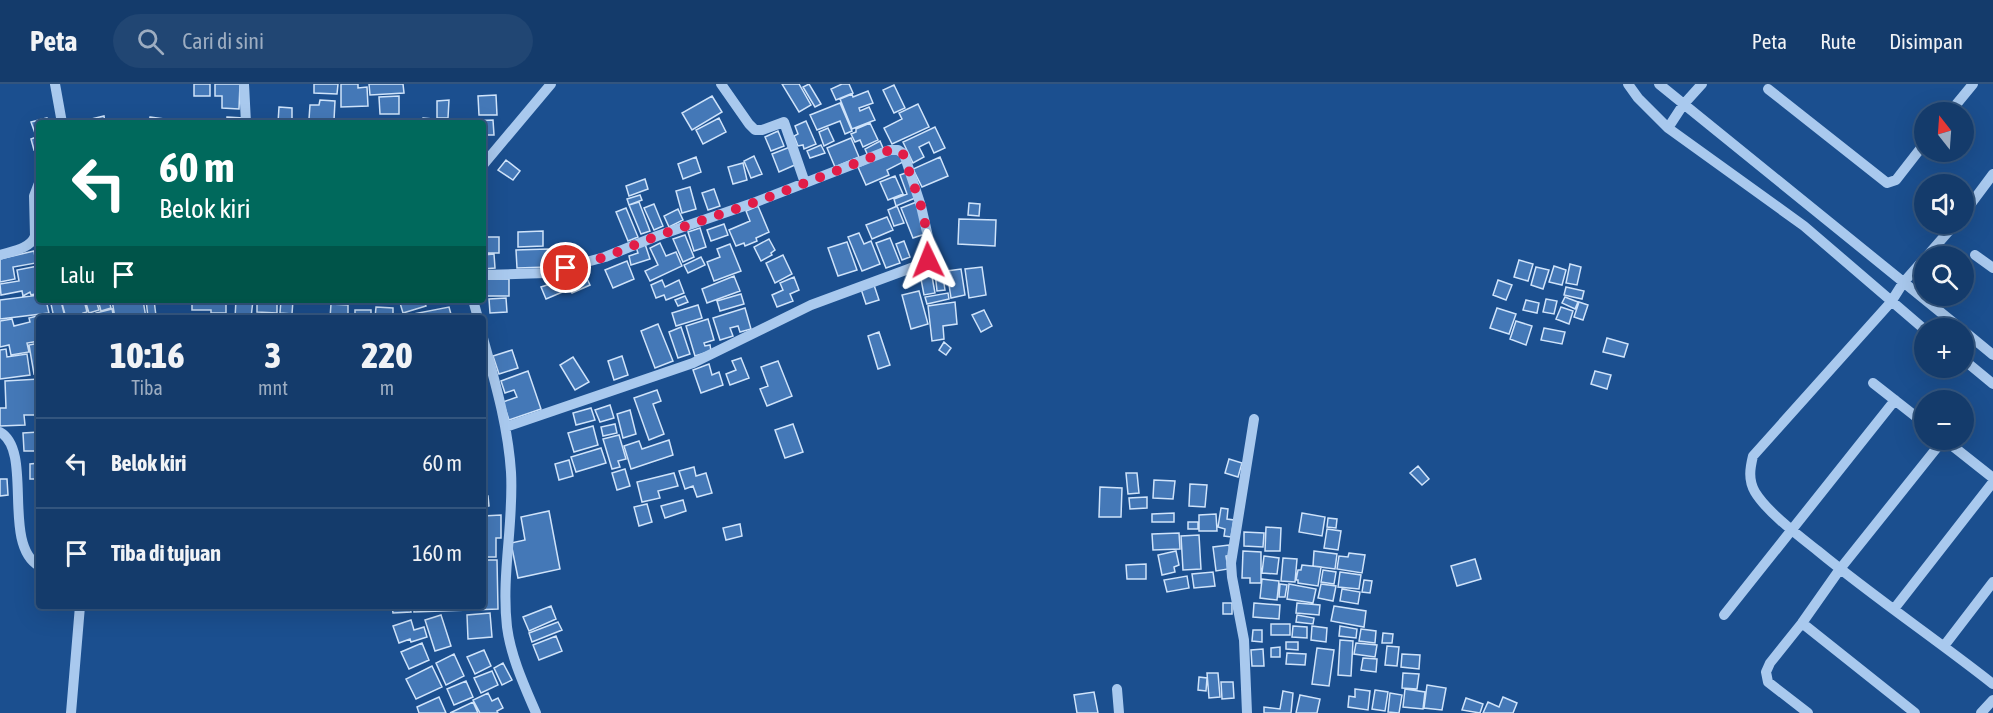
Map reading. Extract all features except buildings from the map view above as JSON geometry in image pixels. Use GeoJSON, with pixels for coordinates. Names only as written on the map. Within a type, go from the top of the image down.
{"type":"FeatureCollection","features":[{"type":"Feature","properties":{"kind":"street"},"geometry":{"type":"LineString","coordinates":[[55,84],[61,120]]}},
{"type":"Feature","properties":{"kind":"street"},"geometry":{"type":"LineString","coordinates":[[244,84],[246,120]]}},
{"type":"Feature","properties":{"kind":"street"},"geometry":{"type":"LineString","coordinates":[[486,161],[551,84]]}},
{"type":"Feature","properties":{"kind":"street"},"geometry":{"type":"LineString","coordinates":[[721,84],[755,130],[762,130],[784,122],[805,183]]}},
{"type":"Feature","properties":{"kind":"street"},"geometry":{"type":"LineString","coordinates":[[1628,84],[1638,98],[1668,128],[1804,226],[1914,321]]}},
{"type":"Feature","properties":{"kind":"street"},"geometry":{"type":"LineString","coordinates":[[1659,84],[1947,318]]}},
{"type":"Feature","properties":{"kind":"street"},"geometry":{"type":"LineString","coordinates":[[1668,128],[1683,105],[1702,84]]}},
{"type":"Feature","properties":{"kind":"street"},"geometry":{"type":"LineString","coordinates":[[1958,102],[1973,84]]}},
{"type":"Feature","properties":{"kind":"street"},"geometry":{"type":"LineString","coordinates":[[1768,89],[1887,183],[1896,180],[1914,157]]}},
{"type":"Feature","properties":{"kind":"street"},"geometry":{"type":"LineString","coordinates":[[486,275],[546,273],[605,257],[890,150],[898,150],[903,154],[921,206],[932,254],[922,264],[811,305],[693,363],[506,427]]}},
{"type":"Feature","properties":{"kind":"street"},"geometry":{"type":"LineString","coordinates":[[1974,200],[1993,174]]}},
{"type":"Feature","properties":{"kind":"street"},"geometry":{"type":"LineString","coordinates":[[0,255],[27,246],[33,241],[36,191]]}},
{"type":"Feature","properties":{"kind":"street"},"geometry":{"type":"LineString","coordinates":[[1936,246],[1946,234]]}},
{"type":"Feature","properties":{"kind":"street"},"geometry":{"type":"LineString","coordinates":[[1975,255],[1993,268]]}},
{"type":"Feature","properties":{"kind":"street"},"geometry":{"type":"LineString","coordinates":[[1914,270],[1891,302],[1753,456],[1750,481],[1754,491],[1792,531],[1993,684]]}},
{"type":"Feature","properties":{"kind":"street"},"geometry":{"type":"LineString","coordinates":[[1974,340],[1993,355]]}},
{"type":"Feature","properties":{"kind":"street"},"geometry":{"type":"LineString","coordinates":[[486,350],[506,427],[511,487],[506,590],[507,627],[514,658],[536,713]]}},
{"type":"Feature","properties":{"kind":"street"},"geometry":{"type":"LineString","coordinates":[[1974,368],[1993,384]]}},
{"type":"Feature","properties":{"kind":"street"},"geometry":{"type":"LineString","coordinates":[[1873,383],[1914,415]]}},
{"type":"Feature","properties":{"kind":"street"},"geometry":{"type":"LineString","coordinates":[[1724,615],[1895,400]]}},
{"type":"Feature","properties":{"kind":"street"},"geometry":{"type":"LineString","coordinates":[[1247,713],[1244,639],[1231,563],[1254,419]]}},
{"type":"Feature","properties":{"kind":"street"},"geometry":{"type":"LineString","coordinates":[[0,432],[6,435],[13,449],[19,519],[24,546],[31,561],[36,564]]}},
{"type":"Feature","properties":{"kind":"street"},"geometry":{"type":"LineString","coordinates":[[1808,713],[1768,682],[1766,672],[1770,663],[1840,569],[1936,450]]}},
{"type":"Feature","properties":{"kind":"street"},"geometry":{"type":"LineString","coordinates":[[1894,609],[1993,480],[1956,450]]}},
{"type":"Feature","properties":{"kind":"street"},"geometry":{"type":"LineString","coordinates":[[1944,645],[1993,582]]}},
{"type":"Feature","properties":{"kind":"street"},"geometry":{"type":"LineString","coordinates":[[71,713],[80,609]]}},
{"type":"Feature","properties":{"kind":"street"},"geometry":{"type":"LineString","coordinates":[[1802,623],[1915,713]]}},
{"type":"Feature","properties":{"kind":"street"},"geometry":{"type":"LineString","coordinates":[[1117,689],[1119,713]]}},
{"type":"Feature","properties":{"kind":"street"},"geometry":{"type":"LineString","coordinates":[[1981,713],[1993,700]]}},
{"type":"Feature","properties":{"kind":"route"},"geometry":{"type":"LineString","coordinates":[[566,268],[605,257],[890,150],[898,150],[903,154],[914,183],[932,254],[928,260]]}}]}
